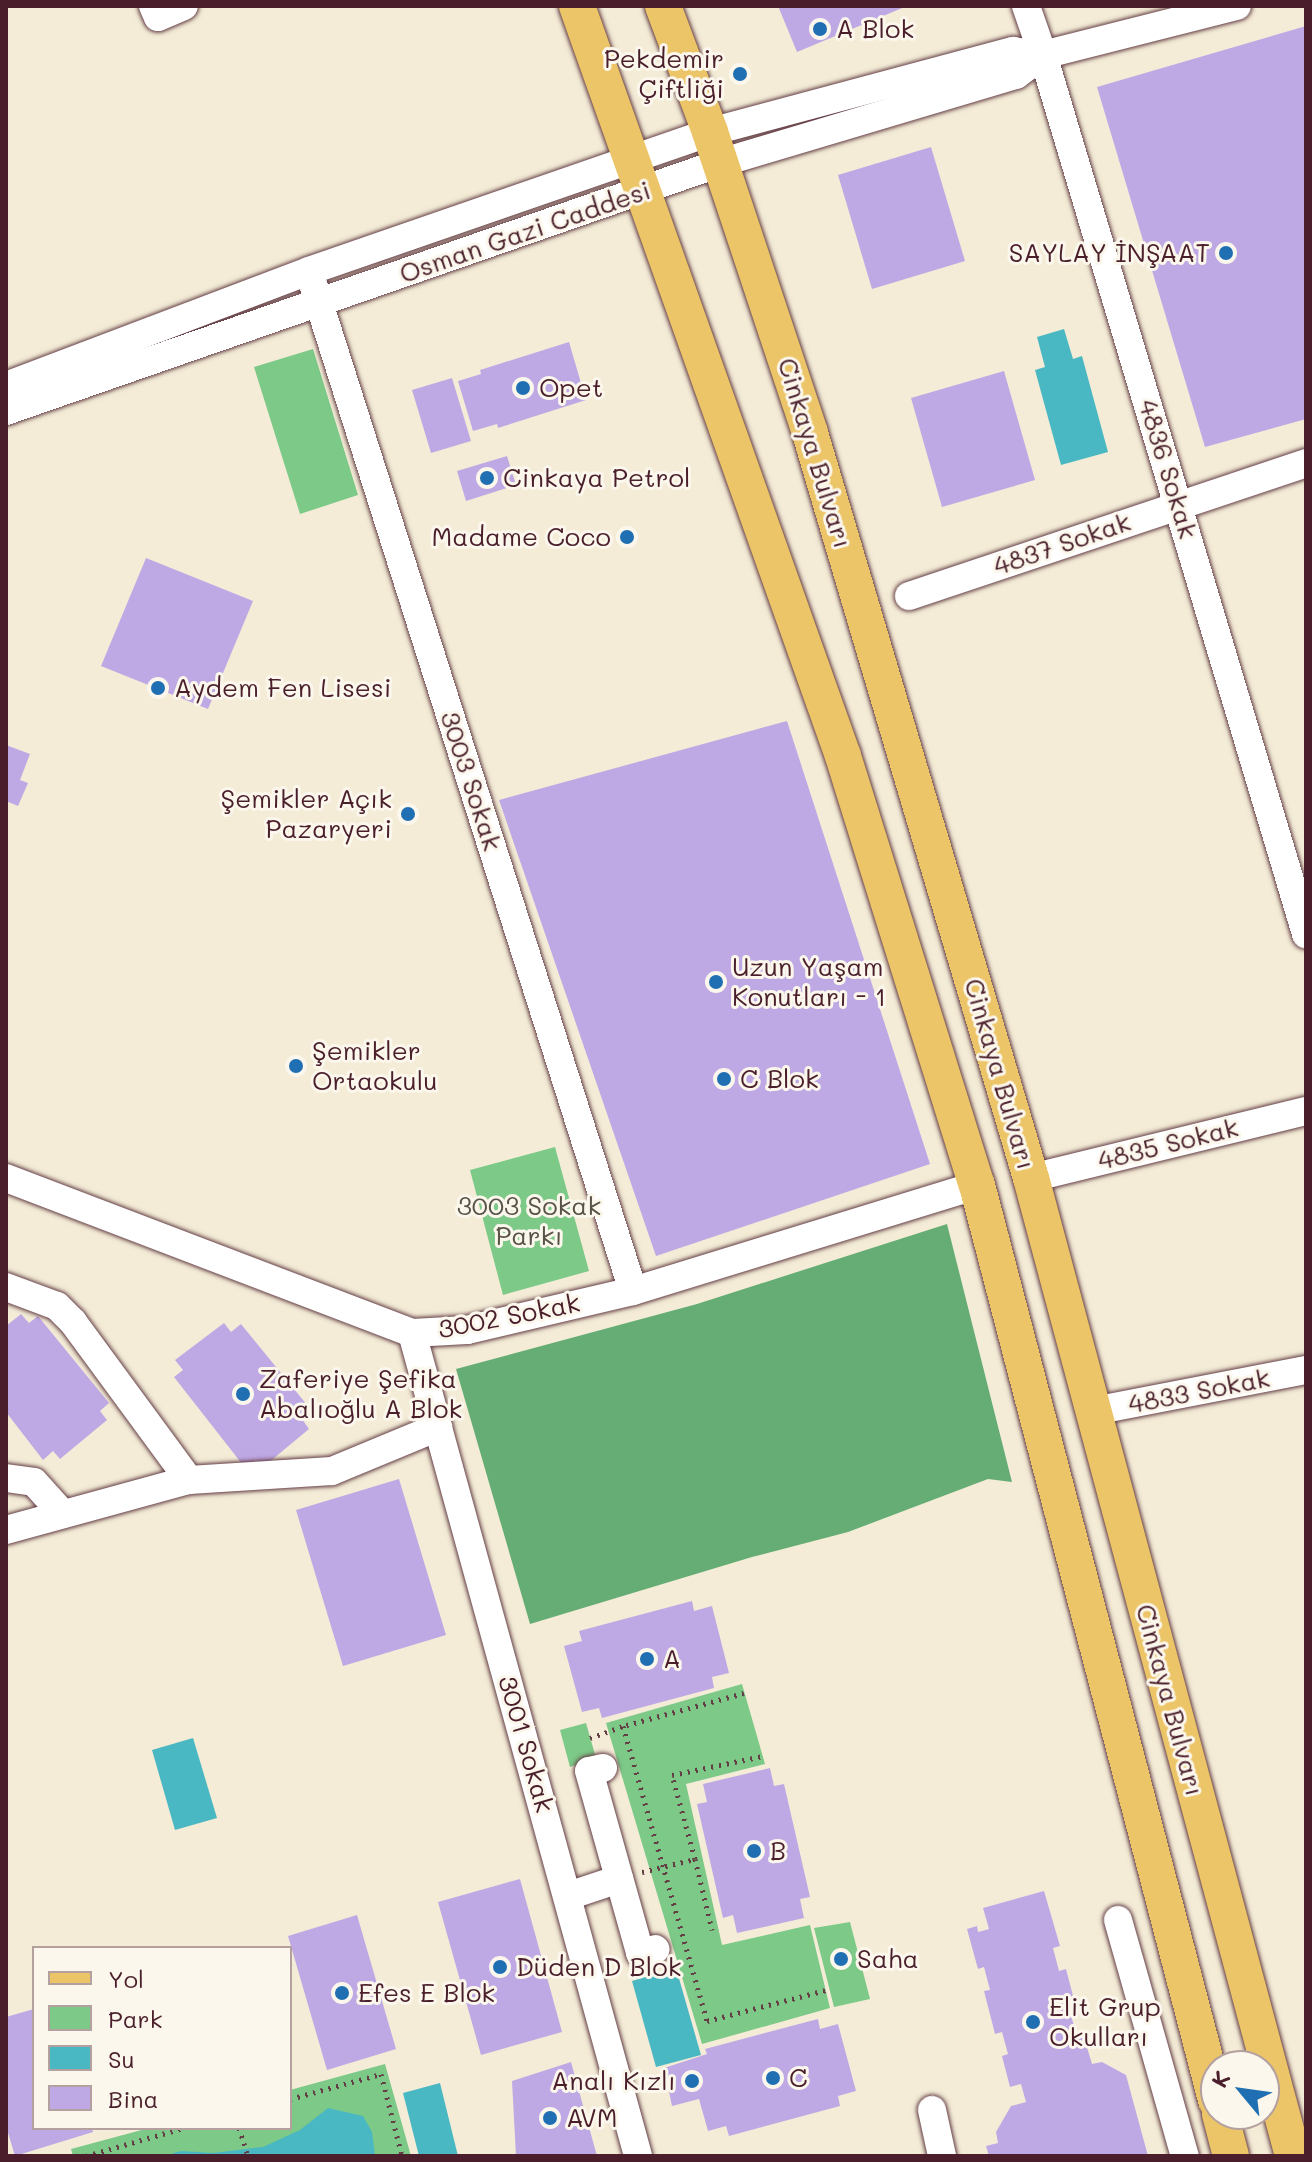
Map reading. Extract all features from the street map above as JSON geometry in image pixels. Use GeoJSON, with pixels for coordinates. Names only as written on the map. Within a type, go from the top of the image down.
{"type":"FeatureCollection","features":[{"type":"Feature","properties":{"kind":"main road","name":"Cinkaya Bulvarı"},"geometry":{"type":"LineString","coordinates":[[577,6],[645,190],[843,756],[977,1185],[1203,2050]]}},
{"type":"Feature","properties":{"kind":"main road","name":"Cinkaya Bulvarı"},"geometry":{"type":"LineString","coordinates":[[663,6],[715,148],[810,433],[1031,1178],[1293,2156]]}},
{"type":"Feature","properties":{"kind":"main road"},"geometry":{"type":"LineString","coordinates":[[1224,2130],[1231,2156]]}},
{"type":"Feature","properties":{"kind":"street"},"geometry":{"type":"LineString","coordinates":[[155,11],[184,6]]}},
{"type":"Feature","properties":{"kind":"street","name":"4836 Sokak"},"geometry":{"type":"LineString","coordinates":[[1026,6],[1179,504],[1306,934]]}},
{"type":"Feature","properties":{"kind":"street","name":"Osman Gazi Caddesi"},"geometry":{"type":"LineString","coordinates":[[6,386],[309,271],[633,157],[715,148],[1016,75],[1043,55],[1237,6]]}},
{"type":"Feature","properties":{"kind":"street","name":"Osman Gazi Caddesi"},"geometry":{"type":"LineString","coordinates":[[6,411],[645,190],[715,148]]}},
{"type":"Feature","properties":{"kind":"street","name":"3003 Sokak"},"geometry":{"type":"LineString","coordinates":[[309,271],[633,1291]]}},
{"type":"Feature","properties":{"kind":"street","name":"4837 Sokak"},"geometry":{"type":"LineString","coordinates":[[909,596],[1306,463]]}},
{"type":"Feature","properties":{"kind":"street","name":"4835 Sokak"},"geometry":{"type":"LineString","coordinates":[[1031,1178],[1306,1111]]}},
{"type":"Feature","properties":{"kind":"street","name":"3002 Sokak"},"geometry":{"type":"LineString","coordinates":[[6,1178],[412,1333],[467,1330],[633,1291],[977,1185]]}},
{"type":"Feature","properties":{"kind":"street"},"geometry":{"type":"LineString","coordinates":[[6,1287],[57,1306],[73,1322],[189,1480]]}},
{"type":"Feature","properties":{"kind":"street","name":"3001 Sokak"},"geometry":{"type":"LineString","coordinates":[[412,1333],[638,2156]]}},
{"type":"Feature","properties":{"kind":"street","name":"4833 Sokak"},"geometry":{"type":"LineString","coordinates":[[1093,1411],[1306,1370]]}},
{"type":"Feature","properties":{"kind":"street"},"geometry":{"type":"LineString","coordinates":[[6,1530],[189,1480],[332,1471],[438,1427]]}},
{"type":"Feature","properties":{"kind":"street"},"geometry":{"type":"LineString","coordinates":[[6,1478],[34,1482],[63,1514]]}},
{"type":"Feature","properties":{"kind":"street"},"geometry":{"type":"LineString","coordinates":[[603,1768],[589,1771],[640,1953],[656,1949]]}},
{"type":"Feature","properties":{"kind":"street"},"geometry":{"type":"LineString","coordinates":[[568,1896],[619,1879]]}},
{"type":"Feature","properties":{"kind":"street"},"geometry":{"type":"LineString","coordinates":[[1118,1920],[1185,2156]]}},
{"type":"Feature","properties":{"kind":"street"},"geometry":{"type":"LineString","coordinates":[[932,2110],[942,2156]]}},
{"type":"Feature","properties":{"kind":"path"},"geometry":{"type":"LineString","coordinates":[[590,1738],[744,1693]]}},
{"type":"Feature","properties":{"kind":"path"},"geometry":{"type":"LineString","coordinates":[[623,1726],[707,2021],[830,1989]]}},
{"type":"Feature","properties":{"kind":"path"},"geometry":{"type":"LineString","coordinates":[[712,1930],[672,1775],[763,1756]]}},
{"type":"Feature","properties":{"kind":"path"},"geometry":{"type":"LineString","coordinates":[[663,1866],[695,1859]]}},
{"type":"Feature","properties":{"kind":"path"},"geometry":{"type":"LineString","coordinates":[[292,2098],[381,2074],[402,2156]]}},
{"type":"Feature","properties":{"kind":"path"},"geometry":{"type":"LineString","coordinates":[[86,2156],[176,2130]]}},
{"type":"Feature","properties":{"kind":"path"},"geometry":{"type":"LineString","coordinates":[[240,2130],[248,2156]]}},
{"type":"Feature","properties":{"kind":"green space"},"geometry":{"type":"Polygon","coordinates":[[[313,349],[358,495],[300,514],[254,367],[313,349]]]}},
{"type":"Feature","properties":{"kind":"green space","name":"3003 Sokak Parkı"},"geometry":{"type":"Polygon","coordinates":[[[555,1147],[589,1271],[503,1295],[470,1170],[555,1147]]]}},
{"type":"Feature","properties":{"kind":"green space"},"geometry":{"type":"Polygon","coordinates":[[[947,1224],[1012,1482],[988,1479],[848,1532],[752,1557],[530,1624],[456,1369],[697,1304],[947,1224]]]}},
{"type":"Feature","properties":{"kind":"green space"},"geometry":{"type":"Polygon","coordinates":[[[742,1684],[765,1764],[686,1784],[722,1945],[810,1925],[830,2008],[702,2044],[606,1723],[742,1684]]]}},
{"type":"Feature","properties":{"kind":"green space"},"geometry":{"type":"Polygon","coordinates":[[[586,1723],[596,1758],[570,1767],[560,1730],[586,1723]]]}},
{"type":"Feature","properties":{"kind":"green space","name":"Saha"},"geometry":{"type":"Polygon","coordinates":[[[850,1922],[870,1999],[834,2007],[814,1928],[850,1922]]]}},
{"type":"Feature","properties":{"kind":"green space"},"geometry":{"type":"Polygon","coordinates":[[[385,2064],[411,2156],[73,2156],[71,2149],[142,2130],[292,2130],[292,2089],[385,2064]]]}},
{"type":"Feature","properties":{"kind":"water"},"geometry":{"type":"Polygon","coordinates":[[[1064,329],[1073,359],[1082,356],[1108,452],[1061,465],[1035,370],[1045,367],[1037,337],[1064,329]]]}},
{"type":"Feature","properties":{"kind":"water"},"geometry":{"type":"Polygon","coordinates":[[[193,1738],[217,1818],[175,1830],[152,1750],[193,1738]]]}},
{"type":"Feature","properties":{"kind":"water"},"geometry":{"type":"Polygon","coordinates":[[[676,1968],[701,2055],[656,2067],[632,1981],[676,1968]]]}},
{"type":"Feature","properties":{"kind":"water"},"geometry":{"type":"Polygon","coordinates":[[[440,2083],[458,2156],[419,2156],[403,2093],[440,2083]]]}},
{"type":"Feature","properties":{"kind":"water"},"geometry":{"type":"Polygon","coordinates":[[[328,2108],[363,2116],[372,2132],[375,2156],[164,2156],[181,2151],[213,2153],[263,2147],[300,2130],[328,2108]]]}},
{"type":"Feature","properties":{"kind":"building","name":"A Blok"},"geometry":{"type":"Polygon","coordinates":[[[778,6],[907,6],[797,52],[778,6]]]}},
{"type":"Feature","properties":{"kind":"building","name":"SAYLAY İNŞAAT"},"geometry":{"type":"Polygon","coordinates":[[[1306,26],[1306,419],[1205,447],[1097,87],[1306,26]]]}},
{"type":"Feature","properties":{"kind":"building"},"geometry":{"type":"Polygon","coordinates":[[[931,147],[965,261],[872,289],[838,175],[931,147]]]}},
{"type":"Feature","properties":{"kind":"building"},"geometry":{"type":"Polygon","coordinates":[[[569,342],[586,400],[498,428],[497,424],[473,431],[458,381],[481,374],[480,370],[569,342]]]}},
{"type":"Feature","properties":{"kind":"building"},"geometry":{"type":"Polygon","coordinates":[[[1004,371],[1035,480],[942,507],[911,398],[1004,371]]]}},
{"type":"Feature","properties":{"kind":"building"},"geometry":{"type":"Polygon","coordinates":[[[452,378],[471,441],[431,453],[412,390],[452,378]]]}},
{"type":"Feature","properties":{"kind":"building","name":"Cinkaya Petrol"},"geometry":{"type":"Polygon","coordinates":[[[507,456],[516,485],[466,501],[457,471],[507,456]]]}},
{"type":"Feature","properties":{"kind":"building"},"geometry":{"type":"Polygon","coordinates":[[[146,558],[253,601],[208,709],[101,666],[146,558]]]}},
{"type":"Feature","properties":{"kind":"building","name":"Uzun Yaşam Konutları - 1"},"geometry":{"type":"Polygon","coordinates":[[[787,721],[930,1164],[656,1256],[499,800],[787,721]]]}},
{"type":"Feature","properties":{"kind":"building"},"geometry":{"type":"Polygon","coordinates":[[[6,745],[30,754],[20,780],[28,783],[18,806],[6,801],[6,745]]]}},
{"type":"Feature","properties":{"kind":"building"},"geometry":{"type":"Polygon","coordinates":[[[21,1314],[29,1323],[38,1316],[109,1403],[100,1411],[107,1420],[60,1459],[53,1451],[43,1460],[6,1412],[6,1326],[21,1314]]]}},
{"type":"Feature","properties":{"kind":"building","name":"Zaferiye Şefika Abalıoğlu A Blok"},"geometry":{"type":"Polygon","coordinates":[[[224,1323],[231,1332],[241,1324],[312,1411],[302,1419],[309,1429],[262,1468],[256,1460],[246,1469],[174,1377],[183,1370],[175,1360],[224,1323]]]}},
{"type":"Feature","properties":{"kind":"building"},"geometry":{"type":"Polygon","coordinates":[[[399,1479],[446,1635],[343,1666],[296,1510],[399,1479]]]}},
{"type":"Feature","properties":{"kind":"building","name":"A"},"geometry":{"type":"Polygon","coordinates":[[[692,1601],[694,1611],[712,1606],[729,1673],[712,1677],[714,1688],[602,1718],[599,1708],[582,1712],[564,1646],[582,1641],[579,1631],[692,1601]]]}},
{"type":"Feature","properties":{"kind":"building","name":"B"},"geometry":{"type":"Polygon","coordinates":[[[770,1768],[774,1786],[784,1784],[810,1897],[800,1899],[804,1918],[737,1933],[733,1915],[723,1918],[697,1804],[707,1802],[703,1784],[770,1768]]]}},
{"type":"Feature","properties":{"kind":"building","name":"Düden D Blok"},"geometry":{"type":"Polygon","coordinates":[[[520,1879],[562,2032],[481,2055],[438,1902],[520,1879]]]}},
{"type":"Feature","properties":{"kind":"building","name":"Elit Grup Okulları"},"geometry":{"type":"Polygon","coordinates":[[[1044,1891],[1060,1946],[1053,1948],[1059,1971],[1066,1969],[1077,2011],[1070,2013],[1077,2035],[1083,2034],[1092,2064],[1102,2062],[1126,2075],[1148,2156],[989,2156],[986,2146],[998,2143],[996,2132],[1011,2106],[1026,2102],[1021,2084],[1010,2087],[1002,2056],[1008,2054],[1002,2032],[995,2034],[984,1991],[990,1990],[984,1967],[978,1969],[967,1929],[977,1926],[978,1932],[989,1929],[983,1908],[1044,1891]]]}},
{"type":"Feature","properties":{"kind":"building","name":"Efes E Blok"},"geometry":{"type":"Polygon","coordinates":[[[357,1915],[396,2049],[327,2070],[288,1936],[357,1915]]]}},
{"type":"Feature","properties":{"kind":"building"},"geometry":{"type":"Polygon","coordinates":[[[32,2010],[32,2130],[93,2132],[15,2156],[6,2126],[6,2017],[32,2010]]]}},
{"type":"Feature","properties":{"kind":"building","name":"C"},"geometry":{"type":"Polygon","coordinates":[[[818,2019],[820,2029],[838,2024],[856,2091],[838,2096],[840,2106],[729,2136],[726,2126],[708,2131],[699,2099],[672,2106],[664,2068],[707,2054],[705,2049],[818,2019]]]}},
{"type":"Feature","properties":{"kind":"building","name":"AVM"},"geometry":{"type":"Polygon","coordinates":[[[571,2062],[597,2156],[516,2156],[512,2081],[571,2062]]]}},
{"type":"Feature","properties":{"kind":"place","name":"A Blok"},"geometry":{"type":"Point","coordinates":[820,29]}},
{"type":"Feature","properties":{"kind":"place","name":"Pekdemir Çiftliği"},"geometry":{"type":"Point","coordinates":[740,74]}},
{"type":"Feature","properties":{"kind":"place","name":"SAYLAY İNŞAAT"},"geometry":{"type":"Point","coordinates":[1226,253]}},
{"type":"Feature","properties":{"kind":"place","name":"Opet"},"geometry":{"type":"Point","coordinates":[523,388]}},
{"type":"Feature","properties":{"kind":"place","name":"Cinkaya Petrol"},"geometry":{"type":"Point","coordinates":[487,478]}},
{"type":"Feature","properties":{"kind":"place","name":"Madame Coco"},"geometry":{"type":"Point","coordinates":[627,537]}},
{"type":"Feature","properties":{"kind":"place","name":"Aydem Fen Lisesi"},"geometry":{"type":"Point","coordinates":[158,688]}},
{"type":"Feature","properties":{"kind":"place","name":"Şemikler Açık Pazaryeri"},"geometry":{"type":"Point","coordinates":[408,814]}},
{"type":"Feature","properties":{"kind":"place","name":"Uzun Yaşam Konutları - 1"},"geometry":{"type":"Point","coordinates":[716,982]}},
{"type":"Feature","properties":{"kind":"place","name":"Şemikler Ortaokulu"},"geometry":{"type":"Point","coordinates":[296,1066]}},
{"type":"Feature","properties":{"kind":"place","name":"C Blok"},"geometry":{"type":"Point","coordinates":[724,1079]}},
{"type":"Feature","properties":{"kind":"place","name":"Zaferiye Şefika Abalıoğlu A Blok"},"geometry":{"type":"Point","coordinates":[243,1394]}},
{"type":"Feature","properties":{"kind":"place","name":"A"},"geometry":{"type":"Point","coordinates":[647,1659]}},
{"type":"Feature","properties":{"kind":"place","name":"B"},"geometry":{"type":"Point","coordinates":[754,1851]}},
{"type":"Feature","properties":{"kind":"place","name":"Saha"},"geometry":{"type":"Point","coordinates":[841,1959]}},
{"type":"Feature","properties":{"kind":"place","name":"Düden D Blok"},"geometry":{"type":"Point","coordinates":[500,1967]}},
{"type":"Feature","properties":{"kind":"place","name":"Efes E Blok"},"geometry":{"type":"Point","coordinates":[342,1993]}},
{"type":"Feature","properties":{"kind":"place","name":"Elit Grup Okulları"},"geometry":{"type":"Point","coordinates":[1033,2022]}},
{"type":"Feature","properties":{"kind":"place","name":"C"},"geometry":{"type":"Point","coordinates":[773,2078]}},
{"type":"Feature","properties":{"kind":"place","name":"Analı Kızlı"},"geometry":{"type":"Point","coordinates":[692,2081]}},
{"type":"Feature","properties":{"kind":"place","name":"AVM"},"geometry":{"type":"Point","coordinates":[550,2118]}}]}
